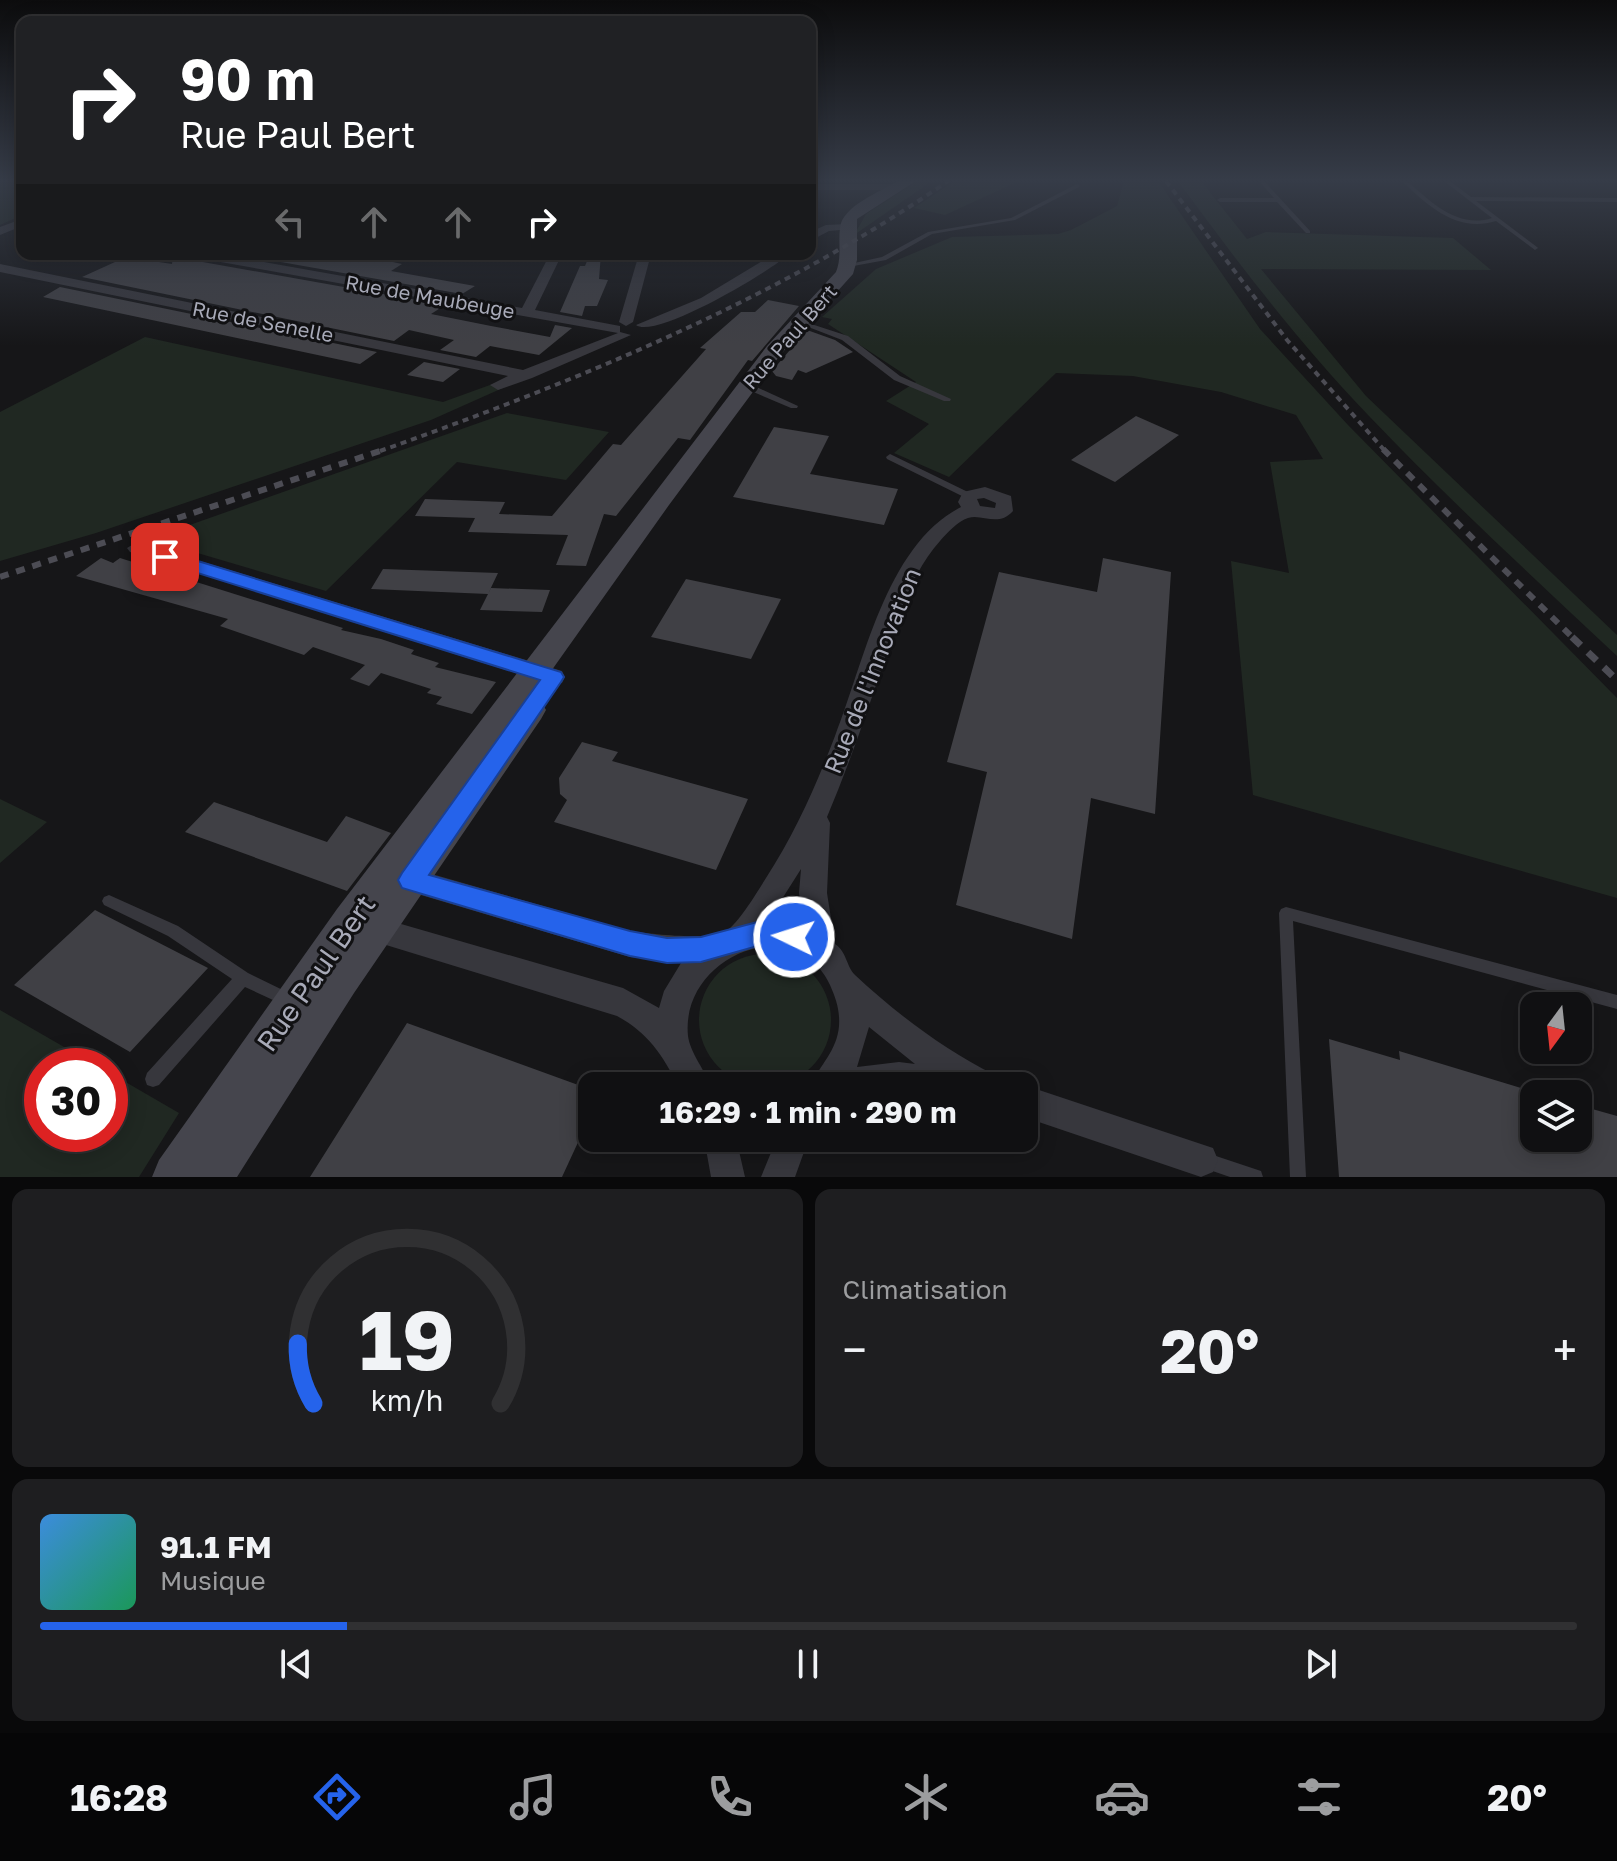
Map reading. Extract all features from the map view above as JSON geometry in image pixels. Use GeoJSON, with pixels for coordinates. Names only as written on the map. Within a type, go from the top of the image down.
{"type":"FeatureCollection","features":[{"type":"Feature","properties":{"kind":"street","name":"Rue Paul Bert"},"geometry":{"type":"LineString","coordinates":[[176,1177],[306,1008],[545,674],[680,495],[747,386],[841,278],[848,265],[847,236]]}},
{"type":"Feature","properties":{"kind":"street","name":"Rue de Maubeuge"},"geometry":{"type":"LineString","coordinates":[[231,260],[622,329]]}},
{"type":"Feature","properties":{"kind":"street"},"geometry":{"type":"LineString","coordinates":[[526,314],[553,260]]}},
{"type":"Feature","properties":{"kind":"street"},"geometry":{"type":"LineString","coordinates":[[622,329],[643,260]]}},
{"type":"Feature","properties":{"kind":"street"},"geometry":{"type":"LineString","coordinates":[[498,385],[527,375],[622,329],[639,332],[643,325],[706,301],[773,260]]}},
{"type":"Feature","properties":{"kind":"street","name":"Rue de Senelle"},"geometry":{"type":"LineString","coordinates":[[0,268],[527,375]]}},
{"type":"Feature","properties":{"kind":"street","name":"Rue de l'Innovation"},"geometry":{"type":"LineString","coordinates":[[673,1042],[672,1017],[679,993],[699,961],[728,941],[780,883],[820,808],[902,586],[935,532],[970,503]]}},
{"type":"Feature","properties":{"kind":"street"},"geometry":{"type":"LineString","coordinates":[[137,548],[545,674]]}},
{"type":"Feature","properties":{"kind":"street","name":"Rue de l'Innovation"},"geometry":{"type":"LineString","coordinates":[[820,808],[814,845],[813,893],[822,952]]}},
{"type":"Feature","properties":{"kind":"street"},"geometry":{"type":"LineString","coordinates":[[398,877],[639,946],[687,951],[761,933],[783,934],[804,941],[822,952],[876,1014],[923,1052],[959,1072]]}},
{"type":"Feature","properties":{"kind":"street"},"geometry":{"type":"LineString","coordinates":[[363,925],[623,1003],[645,1015],[673,1042],[685,1072]]}},
{"type":"Feature","properties":{"kind":"street"},"geometry":{"type":"LineString","coordinates":[[838,1072],[851,1042],[853,1005],[845,982]]}},
{"type":"Feature","properties":{"kind":"street","name":"Rue Paul Bert"},"geometry":{"type":"LineString","coordinates":[[210,1177],[306,1008]]}},
{"type":"Feature","properties":{"kind":"street"},"geometry":{"type":"LineString","coordinates":[[1038,1106],[1201,1160]]}},
{"type":"Feature","properties":{"kind":"street"},"geometry":{"type":"LineString","coordinates":[[723,1152],[728,1177]]}},
{"type":"Feature","properties":{"kind":"street"},"geometry":{"type":"LineString","coordinates":[[778,1177],[788,1152]]}},
{"type":"Feature","properties":{"kind":"lane"},"geometry":{"type":"LineString","coordinates":[[848,265],[884,259],[925,236]]}},
{"type":"Feature","properties":{"kind":"lane"},"geometry":{"type":"LineString","coordinates":[[1519,236],[1535,248]]}},
{"type":"Feature","properties":{"kind":"lane"},"geometry":{"type":"LineString","coordinates":[[800,322],[839,334],[897,378],[947,399]]}},
{"type":"Feature","properties":{"kind":"lane"},"geometry":{"type":"LineString","coordinates":[[747,386],[794,406]]}},
{"type":"Feature","properties":{"kind":"lane"},"geometry":{"type":"LineString","coordinates":[[890,457],[970,503]]}},
{"type":"Feature","properties":{"kind":"lane"},"geometry":{"type":"LineString","coordinates":[[109,901],[173,931],[243,978],[306,1008]]}},
{"type":"Feature","properties":{"kind":"lane"},"geometry":{"type":"LineString","coordinates":[[1298,1177],[1286,913],[1617,1002]]}},
{"type":"Feature","properties":{"kind":"lane"},"geometry":{"type":"LineString","coordinates":[[153,1079],[243,978]]}},
{"type":"Feature","properties":{"kind":"lane"},"geometry":{"type":"LineString","coordinates":[[1201,1160],[1255,1177]]}},
{"type":"Feature","properties":{"kind":"shaded area"},"geometry":{"type":"Polygon","coordinates":[[[1196,236],[1260,329],[1348,425],[1617,698],[1617,898],[1253,795],[1231,561],[1289,573],[1270,462],[1323,459],[1296,415],[1221,392],[1133,376],[1056,373],[949,477],[894,453],[929,424],[886,401],[916,382],[828,324],[832,319],[822,317],[876,269],[952,237],[1196,236]]]}},
{"type":"Feature","properties":{"kind":"shaded area"},"geometry":{"type":"Polygon","coordinates":[[[1219,236],[1245,236],[1247,239],[1255,236],[1453,238],[1491,270],[1261,269],[1366,396],[1617,635],[1617,656],[1399,447],[1318,360],[1219,236]]]}},
{"type":"Feature","properties":{"kind":"shaded area"},"geometry":{"type":"Polygon","coordinates":[[[145,337],[443,402],[501,381],[505,387],[431,420],[96,533],[0,561],[0,412],[145,337]]]}},
{"type":"Feature","properties":{"kind":"shaded area"},"geometry":{"type":"Polygon","coordinates":[[[507,413],[609,432],[566,480],[457,462],[326,591],[150,539],[507,413]]]}},
{"type":"Feature","properties":{"kind":"shaded area"},"geometry":{"type":"Polygon","coordinates":[[[0,799],[47,822],[0,863],[0,799]]]}},
{"type":"Feature","properties":{"kind":"shaded area"},"geometry":{"type":"Polygon","coordinates":[[[765,954],[790,959],[801,965],[820,984],[831,1020],[826,1045],[804,1072],[726,1072],[704,1045],[699,1020],[704,995],[719,974],[740,959],[765,954]]]}},
{"type":"Feature","properties":{"kind":"shaded area"},"geometry":{"type":"Polygon","coordinates":[[[0,1010],[66,1048],[24,1048],[24,1152],[128,1152],[128,1083],[179,1113],[139,1177],[0,1177],[0,1010]]]}},
{"type":"Feature","properties":{"kind":"building"},"geometry":{"type":"Polygon","coordinates":[[[119,260],[172,264],[172,260],[196,260],[445,305],[431,314],[550,337],[555,325],[572,328],[539,355],[490,346],[476,357],[440,350],[454,340],[409,330],[394,341],[82,277],[119,260]]]}},
{"type":"Feature","properties":{"kind":"building"},"geometry":{"type":"Polygon","coordinates":[[[270,260],[384,260],[402,264],[391,271],[475,286],[462,294],[270,260]]]}},
{"type":"Feature","properties":{"kind":"building"},"geometry":{"type":"Polygon","coordinates":[[[588,260],[601,260],[599,279],[608,280],[597,306],[585,306],[582,316],[560,312],[580,266],[585,266],[588,260]]]}},
{"type":"Feature","properties":{"kind":"building"},"geometry":{"type":"Polygon","coordinates":[[[60,287],[377,352],[360,364],[43,297],[60,287]]]}},
{"type":"Feature","properties":{"kind":"building"},"geometry":{"type":"Polygon","coordinates":[[[768,300],[799,306],[752,361],[748,360],[690,440],[678,438],[616,516],[604,514],[586,566],[556,565],[568,535],[468,532],[475,518],[415,516],[425,499],[505,502],[499,514],[552,516],[613,444],[621,445],[706,349],[700,348],[741,312],[755,312],[768,300]]]}},
{"type":"Feature","properties":{"kind":"building"},"geometry":{"type":"Polygon","coordinates":[[[807,330],[835,340],[853,352],[806,373],[798,370],[792,380],[776,376],[772,371],[807,330]]]}},
{"type":"Feature","properties":{"kind":"building"},"geometry":{"type":"Polygon","coordinates":[[[424,362],[460,369],[443,382],[407,375],[424,362]]]}},
{"type":"Feature","properties":{"kind":"building"},"geometry":{"type":"Polygon","coordinates":[[[1136,416],[1179,435],[1115,482],[1071,460],[1136,416]]]}},
{"type":"Feature","properties":{"kind":"building"},"geometry":{"type":"Polygon","coordinates":[[[774,427],[829,436],[810,474],[898,489],[884,525],[733,497],[774,427]]]}},
{"type":"Feature","properties":{"kind":"building"},"geometry":{"type":"Polygon","coordinates":[[[101,558],[113,563],[120,558],[343,628],[341,630],[381,639],[414,650],[411,654],[439,663],[435,667],[496,682],[472,714],[436,704],[442,697],[427,693],[431,689],[381,673],[369,686],[350,679],[365,665],[313,647],[304,655],[220,626],[228,619],[76,576],[101,558]]]}},
{"type":"Feature","properties":{"kind":"building"},"geometry":{"type":"Polygon","coordinates":[[[1103,558],[1171,572],[1155,814],[1091,798],[1072,939],[956,905],[987,772],[947,762],[999,572],[1097,592],[1103,558]]]}},
{"type":"Feature","properties":{"kind":"building"},"geometry":{"type":"Polygon","coordinates":[[[383,569],[498,573],[488,594],[371,589],[383,569]]]}},
{"type":"Feature","properties":{"kind":"building"},"geometry":{"type":"Polygon","coordinates":[[[686,579],[781,599],[751,659],[651,637],[686,579]]]}},
{"type":"Feature","properties":{"kind":"building"},"geometry":{"type":"Polygon","coordinates":[[[491,588],[550,590],[542,612],[480,610],[491,588]]]}},
{"type":"Feature","properties":{"kind":"building"},"geometry":{"type":"Polygon","coordinates":[[[582,742],[618,752],[612,761],[748,799],[716,870],[554,822],[567,800],[560,794],[559,778],[582,742]]]}},
{"type":"Feature","properties":{"kind":"building"},"geometry":{"type":"Polygon","coordinates":[[[214,802],[327,842],[346,816],[391,833],[347,891],[185,832],[214,802]]]}},
{"type":"Feature","properties":{"kind":"building"},"geometry":{"type":"Polygon","coordinates":[[[95,910],[208,968],[130,1052],[128,1048],[14,985],[95,910]]]}},
{"type":"Feature","properties":{"kind":"building"},"geometry":{"type":"Polygon","coordinates":[[[407,1023],[578,1085],[578,1142],[562,1177],[310,1177],[407,1023]]]}},
{"type":"Feature","properties":{"kind":"building"},"geometry":{"type":"Polygon","coordinates":[[[1329,1039],[1400,1060],[1399,1051],[1520,1088],[1520,1152],[1592,1152],[1592,1109],[1617,1116],[1617,1177],[1339,1177],[1329,1039]]]}},
{"type":"Feature","properties":{"kind":"railway"},"geometry":{"type":"LineString","coordinates":[[380,451],[528,396],[673,334],[745,300],[862,236]]}},
{"type":"Feature","properties":{"kind":"railway"},"geometry":{"type":"LineString","coordinates":[[1208,236],[1287,340],[1385,451]]}},
{"type":"Feature","properties":{"kind":"railway"},"geometry":{"type":"LineString","coordinates":[[380,451],[386,449]]}},
{"type":"Feature","properties":{"kind":"railway"},"geometry":{"type":"LineString","coordinates":[[0,577],[380,451]]}},
{"type":"Feature","properties":{"kind":"railway"},"geometry":{"type":"LineString","coordinates":[[1385,451],[1574,639]]}},
{"type":"Feature","properties":{"kind":"railway"},"geometry":{"type":"LineString","coordinates":[[1572,637],[1617,680]]}},
{"type":"Feature","properties":{"kind":"route"},"geometry":{"type":"LineString","coordinates":[[165,557],[554,677],[411,880],[630,944],[667,950],[687,951],[718,946],[728,940],[761,933],[794,937]]}}]}
